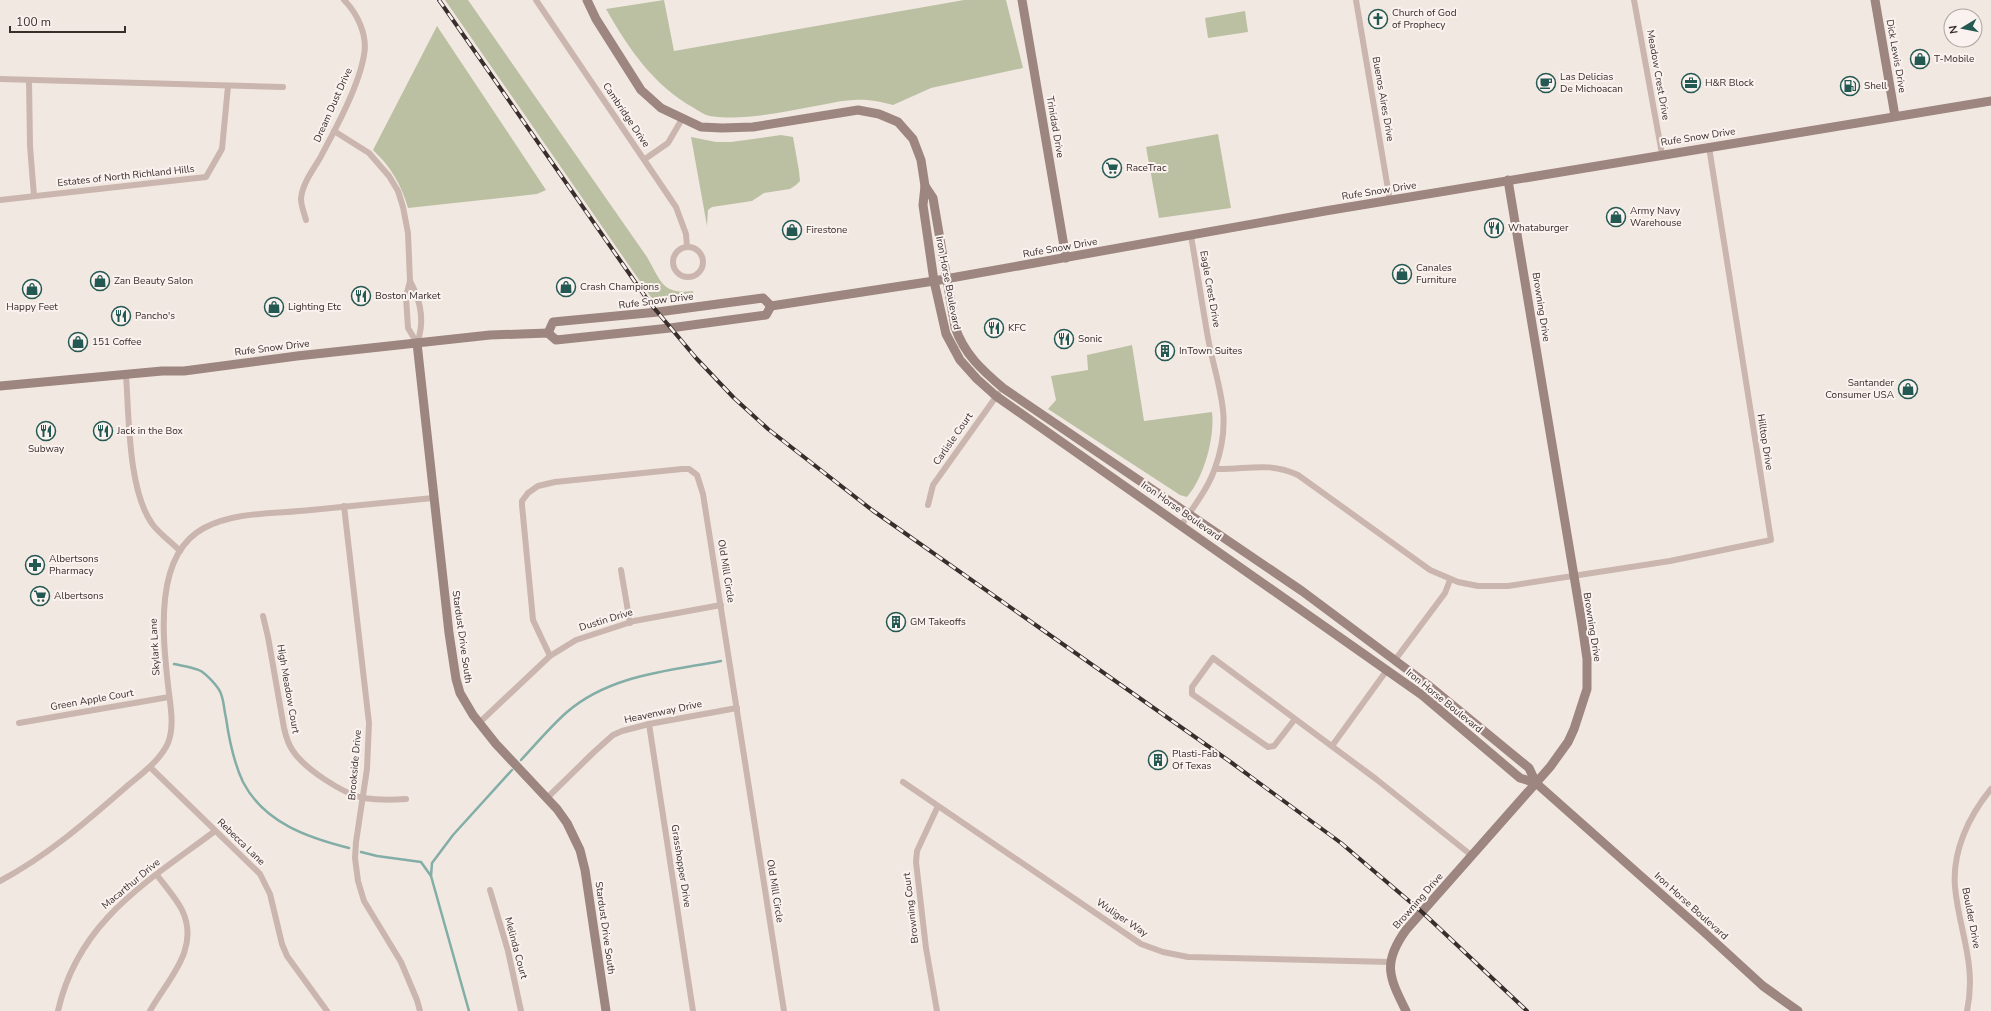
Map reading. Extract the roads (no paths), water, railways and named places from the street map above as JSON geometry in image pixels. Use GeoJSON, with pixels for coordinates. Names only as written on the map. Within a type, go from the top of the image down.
{"type":"FeatureCollection","features":[{"type":"Feature","properties":{"kind":"street","name":"Dream Dust Drive"},"geometry":{"type":"LineString","coordinates":[[306,220],[301,200],[304,187],[334,131],[358,76],[364,54],[363,30],[350,7],[344,0]]}},
{"type":"Feature","properties":{"kind":"street","name":"Cambridge Drive"},"geometry":{"type":"LineString","coordinates":[[536,0],[645,159],[676,207],[686,234],[687,247]]}},
{"type":"Feature","properties":{"kind":"street","name":"Iron Horse Boulevard"},"geometry":{"type":"LineString","coordinates":[[588,0],[596,19],[641,90],[661,108],[701,127],[753,127],[858,110],[879,114],[898,122],[913,139],[921,160],[925,186],[922,205],[934,281],[946,334],[960,360],[977,379],[996,396],[1422,694],[1520,778],[1536,783]]}},
{"type":"Feature","properties":{"kind":"street","name":"Trinidad Drive"},"geometry":{"type":"LineString","coordinates":[[1022,0],[1066,258]]}},
{"type":"Feature","properties":{"kind":"street","name":"Buenos Aires Drive"},"geometry":{"type":"LineString","coordinates":[[1356,0],[1390,201]]}},
{"type":"Feature","properties":{"kind":"street","name":"Meadow Crest Drive"},"geometry":{"type":"LineString","coordinates":[[1634,0],[1662,154]]}},
{"type":"Feature","properties":{"kind":"street","name":"Dick Lewis Drive"},"geometry":{"type":"LineString","coordinates":[[1875,0],[1895,116]]}},
{"type":"Feature","properties":{"kind":"street"},"geometry":{"type":"LineString","coordinates":[[0,80],[283,87]]}},
{"type":"Feature","properties":{"kind":"street"},"geometry":{"type":"LineString","coordinates":[[30,80],[30,146],[34,196]]}},
{"type":"Feature","properties":{"kind":"street","name":"Estates of North Richland Hills"},"geometry":{"type":"LineString","coordinates":[[0,200],[206,177],[222,149],[228,86]]}},
{"type":"Feature","properties":{"kind":"street","name":"Rufe Snow Drive"},"geometry":{"type":"LineString","coordinates":[[770,306],[934,281],[1508,180],[1991,100]]}},
{"type":"Feature","properties":{"kind":"street"},"geometry":{"type":"LineString","coordinates":[[645,159],[668,143],[682,119]]}},
{"type":"Feature","properties":{"kind":"street"},"geometry":{"type":"LineString","coordinates":[[334,131],[374,158],[389,176],[398,191],[408,233],[410,281],[406,297],[408,328],[417,343]]}},
{"type":"Feature","properties":{"kind":"street","name":"Hilltop Drive"},"geometry":{"type":"LineString","coordinates":[[1572,576],[1672,561],[1771,540],[1709,147]]}},
{"type":"Feature","properties":{"kind":"street","name":"Browning Drive"},"geometry":{"type":"LineString","coordinates":[[1406,1011],[1392,980],[1390,962],[1392,952],[1406,930],[1550,767],[1568,742],[1579,716],[1587,689],[1587,659],[1572,576],[1508,180]]}},
{"type":"Feature","properties":{"kind":"street","name":"Iron Horse Boulevard"},"geometry":{"type":"LineString","coordinates":[[925,186],[933,198],[946,278],[959,339],[968,355],[979,368],[1003,388],[1302,591],[1395,660],[1529,768],[1536,783],[1763,986],[1798,1011]]}},
{"type":"Feature","properties":{"kind":"street","name":"Eagle Crest Drive"},"geometry":{"type":"LineString","coordinates":[[1182,526],[1208,486],[1215,468],[1223,438],[1224,406],[1209,339],[1191,236]]}},
{"type":"Feature","properties":{"kind":"street"},"geometry":{"type":"LineString","coordinates":[[687,247],[699,252],[703,264],[696,274],[688,277],[680,274],[674,263],[677,252],[687,247]]}},
{"type":"Feature","properties":{"kind":"street"},"geometry":{"type":"LineString","coordinates":[[410,281],[418,296],[421,330],[417,343]]}},
{"type":"Feature","properties":{"kind":"street","name":"Rufe Snow Drive"},"geometry":{"type":"LineString","coordinates":[[548,333],[552,322],[658,312],[763,298],[770,306]]}},
{"type":"Feature","properties":{"kind":"street","name":"Rufe Snow Drive"},"geometry":{"type":"LineString","coordinates":[[0,386],[184,371],[490,335],[548,333],[556,340],[687,326],[766,315],[770,306]]}},
{"type":"Feature","properties":{"kind":"street","name":"Stardust Drive South"},"geometry":{"type":"LineString","coordinates":[[417,343],[433,498],[456,679],[460,693],[479,723],[547,798],[567,823],[580,850],[586,870],[606,1011]]}},
{"type":"Feature","properties":{"kind":"street"},"geometry":{"type":"LineString","coordinates":[[126,375],[131,441],[140,496],[145,511],[153,524],[180,550]]}},
{"type":"Feature","properties":{"kind":"street","name":"Carlisle Court"},"geometry":{"type":"LineString","coordinates":[[928,505],[933,485],[1003,388]]}},
{"type":"Feature","properties":{"kind":"street"},"geometry":{"type":"LineString","coordinates":[[1215,468],[1234,470],[1270,466],[1284,469],[1298,475],[1430,570],[1450,580],[1478,586],[1498,587],[1572,576]]}},
{"type":"Feature","properties":{"kind":"street","name":"Old Mill Circle"},"geometry":{"type":"LineString","coordinates":[[550,656],[533,620],[522,513],[522,501],[528,493],[538,486],[555,482],[648,471],[690,470],[697,475],[703,494],[784,1011]]}},
{"type":"Feature","properties":{"kind":"street","name":"Skylark Lane"},"geometry":{"type":"LineString","coordinates":[[0,881],[60,844],[150,766],[163,751],[168,742],[171,730],[163,611],[171,572],[180,550],[190,539],[203,529],[218,522],[238,516],[433,498]]}},
{"type":"Feature","properties":{"kind":"street","name":"Brookside Drive"},"geometry":{"type":"LineString","coordinates":[[344,506],[369,723],[367,769],[356,842],[355,858],[358,881],[364,901],[401,962],[420,1011]]}},
{"type":"Feature","properties":{"kind":"street"},"geometry":{"type":"LineString","coordinates":[[621,570],[630,623]]}},
{"type":"Feature","properties":{"kind":"street"},"geometry":{"type":"LineString","coordinates":[[1332,746],[1445,593],[1450,580]]}},
{"type":"Feature","properties":{"kind":"street","name":"Dustin Drive"},"geometry":{"type":"LineString","coordinates":[[479,723],[550,656],[576,640],[630,623],[721,605]]}},
{"type":"Feature","properties":{"kind":"street","name":"High Meadow Court"},"geometry":{"type":"LineString","coordinates":[[263,616],[286,739],[294,752],[310,768],[341,789],[362,798],[389,800],[406,799]]}},
{"type":"Feature","properties":{"kind":"street"},"geometry":{"type":"LineString","coordinates":[[1295,718],[1274,746],[1268,747],[1192,694],[1192,687],[1213,658],[1295,718],[1376,779],[1471,855]]}},
{"type":"Feature","properties":{"kind":"street","name":"Green Apple Court"},"geometry":{"type":"LineString","coordinates":[[19,723],[169,697]]}},
{"type":"Feature","properties":{"kind":"street","name":"Heavenway Drive"},"geometry":{"type":"LineString","coordinates":[[547,798],[613,735],[649,724],[737,708]]}},
{"type":"Feature","properties":{"kind":"street","name":"Grasshopper Drive"},"geometry":{"type":"LineString","coordinates":[[649,724],[693,1011]]}},
{"type":"Feature","properties":{"kind":"street","name":"Rebecca Lane"},"geometry":{"type":"LineString","coordinates":[[150,766],[260,874],[270,894],[282,944],[287,956],[327,1011]]}},
{"type":"Feature","properties":{"kind":"street","name":"Wuliger Way"},"geometry":{"type":"LineString","coordinates":[[903,782],[1141,944],[1152,949],[1188,957],[1390,962]]}},
{"type":"Feature","properties":{"kind":"street","name":"Boulder Drive"},"geometry":{"type":"LineString","coordinates":[[1967,1011],[1970,966],[1955,887],[1956,866],[1965,829],[1978,805],[1991,788]]}},
{"type":"Feature","properties":{"kind":"street","name":"Browning Court"},"geometry":{"type":"LineString","coordinates":[[936,1011],[926,948],[916,862],[917,851],[938,806]]}},
{"type":"Feature","properties":{"kind":"street","name":"Macarthur Drive"},"geometry":{"type":"LineString","coordinates":[[58,1011],[66,981],[84,946],[94,931],[140,887],[215,831]]}},
{"type":"Feature","properties":{"kind":"street"},"geometry":{"type":"LineString","coordinates":[[150,1011],[182,960],[188,946],[187,922],[183,912],[157,875]]}},
{"type":"Feature","properties":{"kind":"street","name":"Melinda Court"},"geometry":{"type":"LineString","coordinates":[[490,890],[508,951],[521,1011]]}},
{"type":"Feature","properties":{"kind":"waterway"},"geometry":{"type":"LineString","coordinates":[[521,760],[549,729],[567,712],[602,690],[640,676],[721,661]]}},
{"type":"Feature","properties":{"kind":"waterway"},"geometry":{"type":"LineString","coordinates":[[174,664],[201,671],[220,691],[234,759],[243,782],[252,796],[263,808],[275,818],[303,834],[349,848]]}},
{"type":"Feature","properties":{"kind":"waterway"},"geometry":{"type":"LineString","coordinates":[[469,1011],[431,876],[432,863],[453,835],[512,770]]}},
{"type":"Feature","properties":{"kind":"waterway"},"geometry":{"type":"LineString","coordinates":[[361,852],[377,856],[421,862],[431,876]]}},
{"type":"Feature","properties":{"kind":"railway"},"geometry":{"type":"LineString","coordinates":[[439,0],[649,302],[696,358],[734,398],[768,429],[872,510],[1232,763],[1341,843],[1422,912],[1527,1011]]}},
{"type":"Feature","properties":{"kind":"place","name":"Church of God of Prophecy"},"geometry":{"type":"Point","coordinates":[1378,19]}},
{"type":"Feature","properties":{"kind":"place","name":"T-Mobile"},"geometry":{"type":"Point","coordinates":[1920,59]}},
{"type":"Feature","properties":{"kind":"place","name":"Las Delicias De Michoacan"},"geometry":{"type":"Point","coordinates":[1546,83]}},
{"type":"Feature","properties":{"kind":"place","name":"H&R Block"},"geometry":{"type":"Point","coordinates":[1691,83]}},
{"type":"Feature","properties":{"kind":"place","name":"Shell"},"geometry":{"type":"Point","coordinates":[1850,86]}},
{"type":"Feature","properties":{"kind":"place","name":"RaceTrac"},"geometry":{"type":"Point","coordinates":[1112,168]}},
{"type":"Feature","properties":{"kind":"place","name":"Army Navy Warehouse"},"geometry":{"type":"Point","coordinates":[1616,217]}},
{"type":"Feature","properties":{"kind":"place","name":"Whataburger"},"geometry":{"type":"Point","coordinates":[1494,228]}},
{"type":"Feature","properties":{"kind":"place","name":"Firestone"},"geometry":{"type":"Point","coordinates":[792,230]}},
{"type":"Feature","properties":{"kind":"place","name":"Canales Furniture"},"geometry":{"type":"Point","coordinates":[1402,274]}},
{"type":"Feature","properties":{"kind":"place","name":"Zan Beauty Salon"},"geometry":{"type":"Point","coordinates":[100,281]}},
{"type":"Feature","properties":{"kind":"place","name":"Crash Champions"},"geometry":{"type":"Point","coordinates":[566,287]}},
{"type":"Feature","properties":{"kind":"place","name":"Happy Feet"},"geometry":{"type":"Point","coordinates":[32,289]}},
{"type":"Feature","properties":{"kind":"place","name":"Boston Market"},"geometry":{"type":"Point","coordinates":[361,296]}},
{"type":"Feature","properties":{"kind":"place","name":"Lighting Etc"},"geometry":{"type":"Point","coordinates":[274,307]}},
{"type":"Feature","properties":{"kind":"place","name":"Pancho's"},"geometry":{"type":"Point","coordinates":[121,316]}},
{"type":"Feature","properties":{"kind":"place","name":"KFC"},"geometry":{"type":"Point","coordinates":[994,328]}},
{"type":"Feature","properties":{"kind":"place","name":"Sonic"},"geometry":{"type":"Point","coordinates":[1064,339]}},
{"type":"Feature","properties":{"kind":"place","name":"151 Coffee"},"geometry":{"type":"Point","coordinates":[78,342]}},
{"type":"Feature","properties":{"kind":"place","name":"InTown Suites"},"geometry":{"type":"Point","coordinates":[1165,351]}},
{"type":"Feature","properties":{"kind":"place","name":"Santander Consumer USA"},"geometry":{"type":"Point","coordinates":[1908,389]}},
{"type":"Feature","properties":{"kind":"place","name":"Subway"},"geometry":{"type":"Point","coordinates":[46,431]}},
{"type":"Feature","properties":{"kind":"place","name":"Jack in the Box"},"geometry":{"type":"Point","coordinates":[103,431]}},
{"type":"Feature","properties":{"kind":"place","name":"Albertsons Pharmacy"},"geometry":{"type":"Point","coordinates":[35,565]}},
{"type":"Feature","properties":{"kind":"place","name":"Albertsons"},"geometry":{"type":"Point","coordinates":[40,596]}},
{"type":"Feature","properties":{"kind":"place","name":"GM Takeoffs"},"geometry":{"type":"Point","coordinates":[896,622]}},
{"type":"Feature","properties":{"kind":"place","name":"Plasti-Fab Of Texas"},"geometry":{"type":"Point","coordinates":[1158,760]}}]}
